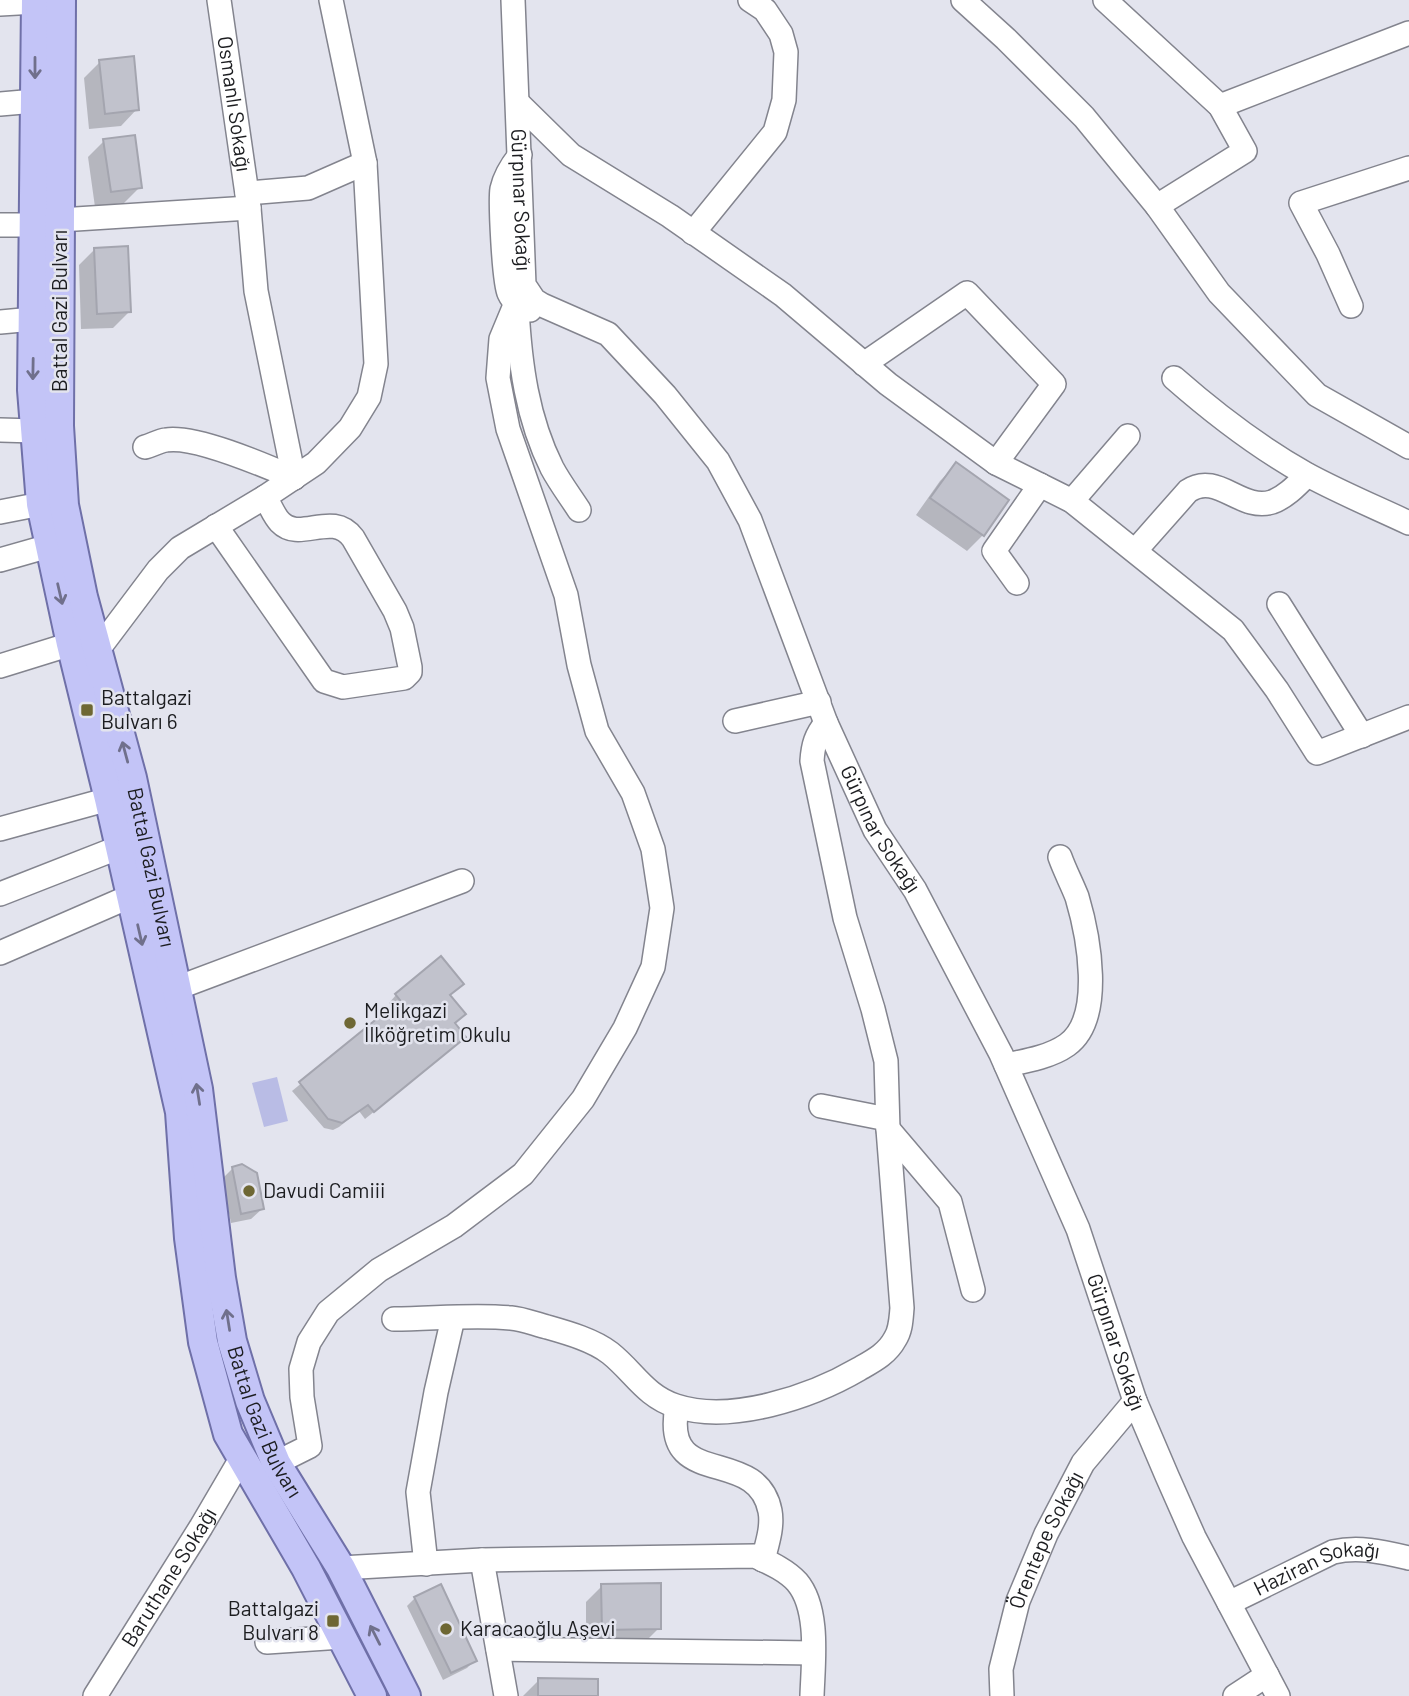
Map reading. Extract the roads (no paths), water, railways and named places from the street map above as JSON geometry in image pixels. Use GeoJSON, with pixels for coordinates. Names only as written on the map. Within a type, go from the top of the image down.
{"type":"FeatureCollection","features":[{"type":"Feature","properties":{"kind":"main road","name":"Battal Gazi Bulvarı"},"geometry":{"type":"LineString","coordinates":[[44,1],[35,101],[47,223],[64,505],[83,597],[84,647],[109,799],[180,1112],[189,1238],[203,1342],[228,1434],[306,1568],[372,1696]]}},
{"type":"Feature","properties":{"kind":"main road","name":"Battal Gazi Bulvarı"},"geometry":{"type":"LineString","coordinates":[[44,1],[47,223],[33,319],[32,390],[41,505],[49,546],[132,778],[198,1089],[221,1278],[232,1340],[250,1401],[276,1464],[341,1568],[406,1696]]}},
{"type":"Feature","properties":{"kind":"street","name":"Osmanlı Sokağı"},"geometry":{"type":"LineString","coordinates":[[219,0],[248,201],[256,291],[294,478]]}},
{"type":"Feature","properties":{"kind":"street"},"geometry":{"type":"LineString","coordinates":[[0,666],[84,647],[180,548],[265,498],[316,463],[350,428],[369,397],[376,363],[365,163],[331,0]]}},
{"type":"Feature","properties":{"kind":"street","name":"Gürpınar Sokağı"},"geometry":{"type":"LineString","coordinates":[[513,0],[520,155],[509,169],[502,186],[500,204],[507,290],[522,298],[532,310],[549,308],[608,334],[665,396],[718,461],[750,520],[822,713],[875,830],[915,890],[1006,1065],[1077,1229],[1135,1401],[1194,1536],[1273,1686]]}},
{"type":"Feature","properties":{"kind":"street"},"geometry":{"type":"LineString","coordinates":[[693,233],[775,132],[784,100],[786,52],[781,34],[765,10],[751,0]]}},
{"type":"Feature","properties":{"kind":"street"},"geometry":{"type":"LineString","coordinates":[[963,0],[1084,117],[1157,206],[1219,293],[1317,395],[1409,447]]}},
{"type":"Feature","properties":{"kind":"street"},"geometry":{"type":"LineString","coordinates":[[1105,0],[1220,107],[1245,151],[1157,206]]}},
{"type":"Feature","properties":{"kind":"street"},"geometry":{"type":"LineString","coordinates":[[0,4],[44,1]]}},
{"type":"Feature","properties":{"kind":"street"},"geometry":{"type":"LineString","coordinates":[[1220,107],[1409,33]]}},
{"type":"Feature","properties":{"kind":"street"},"geometry":{"type":"LineString","coordinates":[[0,104],[35,101]]}},
{"type":"Feature","properties":{"kind":"street"},"geometry":{"type":"LineString","coordinates":[[518,103],[571,155],[693,233],[782,296],[864,364],[996,463],[1072,501],[1233,630],[1277,690],[1317,753],[1409,718]]}},
{"type":"Feature","properties":{"kind":"street"},"geometry":{"type":"LineString","coordinates":[[0,225],[47,223],[248,201],[308,188],[365,163]]}},
{"type":"Feature","properties":{"kind":"street"},"geometry":{"type":"LineString","coordinates":[[1351,306],[1301,203],[1409,168]]}},
{"type":"Feature","properties":{"kind":"street"},"geometry":{"type":"LineString","coordinates":[[864,364],[967,293],[1054,384],[996,463]]}},
{"type":"Feature","properties":{"kind":"street"},"geometry":{"type":"LineString","coordinates":[[522,298],[520,360],[530,415],[552,469],[579,510]]}},
{"type":"Feature","properties":{"kind":"street"},"geometry":{"type":"LineString","coordinates":[[276,1464],[310,1446],[302,1397],[301,1369],[309,1342],[328,1312],[379,1270],[453,1226],[523,1174],[583,1099],[625,1028],[653,967],[662,908],[653,849],[633,793],[597,731],[579,665],[566,595],[508,429],[498,378],[501,339],[522,298]]}},
{"type":"Feature","properties":{"kind":"street"},"geometry":{"type":"LineString","coordinates":[[0,322],[33,319]]}},
{"type":"Feature","properties":{"kind":"street"},"geometry":{"type":"LineString","coordinates":[[1174,378],[1221,419],[1307,475],[1409,523]]}},
{"type":"Feature","properties":{"kind":"street"},"geometry":{"type":"LineString","coordinates":[[0,430],[35,430]]}},
{"type":"Feature","properties":{"kind":"street"},"geometry":{"type":"LineString","coordinates":[[1072,501],[1128,436]]}},
{"type":"Feature","properties":{"kind":"street"},"geometry":{"type":"LineString","coordinates":[[145,447],[167,440],[190,440],[294,478]]}},
{"type":"Feature","properties":{"kind":"street"},"geometry":{"type":"LineString","coordinates":[[1135,551],[1195,486],[1211,485],[1250,502],[1262,504],[1273,502],[1291,491],[1307,475]]}},
{"type":"Feature","properties":{"kind":"street"},"geometry":{"type":"LineString","coordinates":[[1017,583],[994,551],[1040,485]]}},
{"type":"Feature","properties":{"kind":"street"},"geometry":{"type":"LineString","coordinates":[[216,526],[324,681],[342,687],[404,678],[410,672],[410,667],[402,628],[391,603],[349,532],[332,525],[302,529],[286,526],[279,522],[265,498]]}},
{"type":"Feature","properties":{"kind":"street"},"geometry":{"type":"LineString","coordinates":[[0,512],[41,505]]}},
{"type":"Feature","properties":{"kind":"street"},"geometry":{"type":"LineString","coordinates":[[0,560],[49,546]]}},
{"type":"Feature","properties":{"kind":"street"},"geometry":{"type":"LineString","coordinates":[[1279,604],[1362,736]]}},
{"type":"Feature","properties":{"kind":"street"},"geometry":{"type":"LineString","coordinates":[[394,1320],[512,1318],[577,1336],[610,1353],[652,1395],[677,1407],[704,1411],[740,1410],[788,1401],[833,1385],[887,1351],[899,1331],[902,1308],[887,1124],[886,1061],[845,918],[812,761],[822,713],[735,721]]}},
{"type":"Feature","properties":{"kind":"street"},"geometry":{"type":"LineString","coordinates":[[0,829],[109,799]]}},
{"type":"Feature","properties":{"kind":"street"},"geometry":{"type":"LineString","coordinates":[[0,894],[120,847]]}},
{"type":"Feature","properties":{"kind":"street"},"geometry":{"type":"LineString","coordinates":[[1006,1065],[1038,1058],[1067,1045],[1084,1021],[1090,981],[1087,935],[1076,896],[1060,858]]}},
{"type":"Feature","properties":{"kind":"street"},"geometry":{"type":"LineString","coordinates":[[177,988],[462,881]]}},
{"type":"Feature","properties":{"kind":"street"},"geometry":{"type":"LineString","coordinates":[[0,953],[131,896]]}},
{"type":"Feature","properties":{"kind":"street"},"geometry":{"type":"LineString","coordinates":[[821,1105],[887,1124],[950,1202],[973,1290]]}},
{"type":"Feature","properties":{"kind":"street"},"geometry":{"type":"LineString","coordinates":[[426,1563],[418,1492],[453,1318]]}},
{"type":"Feature","properties":{"kind":"street","name":"Örentepe Sokağı"},"geometry":{"type":"LineString","coordinates":[[1002,1696],[1001,1669],[1018,1601],[1046,1534],[1083,1463],[1135,1401]]}},
{"type":"Feature","properties":{"kind":"street"},"geometry":{"type":"LineString","coordinates":[[677,1407],[674,1420],[676,1433],[681,1446],[690,1456],[701,1464],[741,1473],[759,1486],[765,1495],[770,1512],[770,1530],[763,1560]]}},
{"type":"Feature","properties":{"kind":"street","name":"Baruthane Sokağı"},"geometry":{"type":"LineString","coordinates":[[95,1696],[242,1457]]}},
{"type":"Feature","properties":{"kind":"street","name":"Haziran Sokağı"},"geometry":{"type":"LineString","coordinates":[[1229,1602],[1333,1552],[1350,1548],[1367,1549],[1409,1558]]}},
{"type":"Feature","properties":{"kind":"street"},"geometry":{"type":"LineString","coordinates":[[341,1568],[482,1560],[755,1556],[777,1566],[796,1581],[805,1594],[810,1608],[812,1696]]}},
{"type":"Feature","properties":{"kind":"street"},"geometry":{"type":"LineString","coordinates":[[482,1560],[506,1696]]}},
{"type":"Feature","properties":{"kind":"street"},"geometry":{"type":"LineString","coordinates":[[267,1642],[342,1637]]}},
{"type":"Feature","properties":{"kind":"street"},"geometry":{"type":"LineString","coordinates":[[498,1649],[813,1653]]}},
{"type":"Feature","properties":{"kind":"street"},"geometry":{"type":"LineString","coordinates":[[1235,1696],[1273,1686]]}},
{"type":"Feature","properties":{"kind":"place","name":"Battalgazi Bulvarı 6"},"geometry":{"type":"Point","coordinates":[87,710]}},
{"type":"Feature","properties":{"kind":"place","name":"Melikgazi İlköğretim Okulu"},"geometry":{"type":"Point","coordinates":[350,1023]}},
{"type":"Feature","properties":{"kind":"place","name":"Davudi Camiii"},"geometry":{"type":"Point","coordinates":[249,1191]}},
{"type":"Feature","properties":{"kind":"place","name":"Battalgazi Bulvarı 8"},"geometry":{"type":"Point","coordinates":[333,1621]}},
{"type":"Feature","properties":{"kind":"place","name":"Karacaoğlu Aşevi"},"geometry":{"type":"Point","coordinates":[446,1629]}}]}
